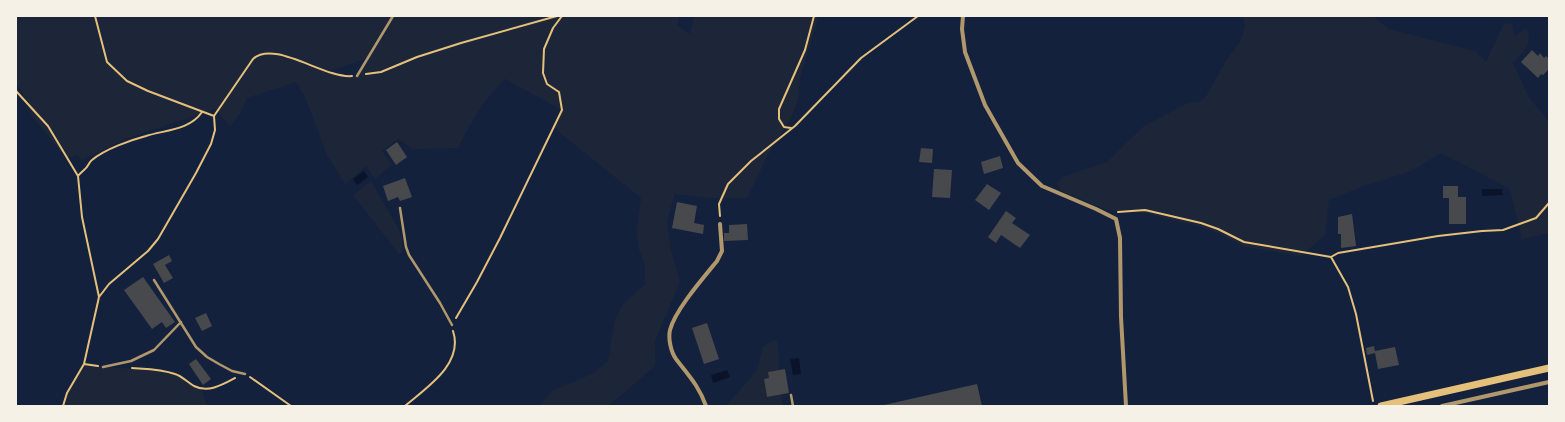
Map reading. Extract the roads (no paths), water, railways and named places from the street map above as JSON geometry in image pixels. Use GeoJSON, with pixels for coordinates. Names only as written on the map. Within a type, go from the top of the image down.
{"type":"FeatureCollection","features":[{"type":"Feature","properties":{"kind":"main road"},"geometry":{"type":"LineString","coordinates":[[1381,406],[1549,368]]}},
{"type":"Feature","properties":{"kind":"street"},"geometry":{"type":"LineString","coordinates":[[963,16],[962,29],[965,52],[985,105],[1018,162],[1042,186],[1116,219],[1120,238],[1121,317],[1126,406]]}},
{"type":"Feature","properties":{"kind":"street"},"geometry":{"type":"LineString","coordinates":[[706,406],[702,395],[684,367],[676,359],[670,344],[670,330],[676,316],[717,261],[722,251],[720,224]]}},
{"type":"Feature","properties":{"kind":"street"},"geometry":{"type":"LineString","coordinates":[[1442,406],[1549,382]]}},
{"type":"Feature","properties":{"kind":"lane"},"geometry":{"type":"LineString","coordinates":[[357,76],[392,16]]}},
{"type":"Feature","properties":{"kind":"lane"},"geometry":{"type":"LineString","coordinates":[[400,208],[406,247],[409,255],[440,303],[452,325]]}},
{"type":"Feature","properties":{"kind":"lane"},"geometry":{"type":"LineString","coordinates":[[154,280],[196,347],[207,357],[232,371],[245,374]]}},
{"type":"Feature","properties":{"kind":"lane"},"geometry":{"type":"LineString","coordinates":[[104,367],[131,361],[154,350],[180,322]]}},
{"type":"Feature","properties":{"kind":"lane"},"geometry":{"type":"LineString","coordinates":[[791,395],[793,406]]}}]}
